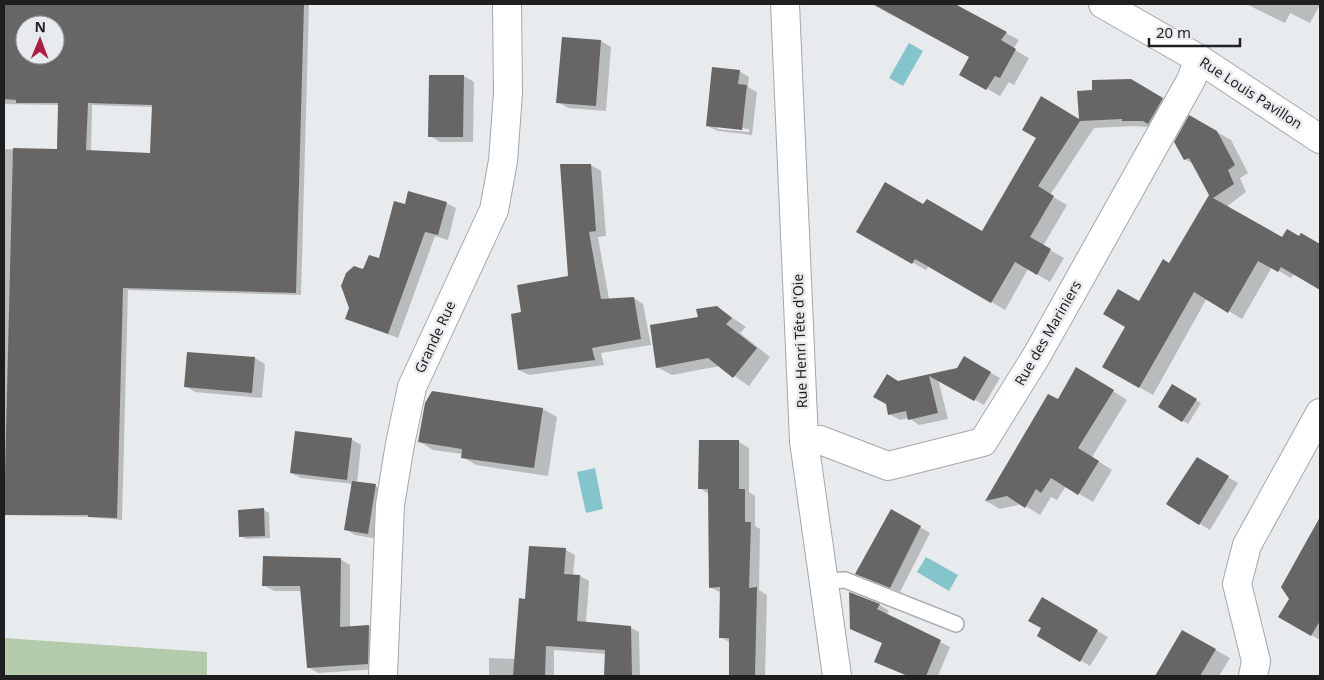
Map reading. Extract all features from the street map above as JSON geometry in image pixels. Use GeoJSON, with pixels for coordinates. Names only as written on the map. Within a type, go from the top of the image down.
{"type":"FeatureCollection","features":[{"type":"Feature","properties":{"kind":"street","name":"Grande Rue"},"geometry":{"type":"LineString","coordinates":[[383,676],[390,505],[400,444],[412,387],[494,210],[503,161],[508,93],[507,4]]}},
{"type":"Feature","properties":{"kind":"street","name":"Rue Henri Tête d'Oie"},"geometry":{"type":"LineString","coordinates":[[785,4],[804,441],[837,676]]}},
{"type":"Feature","properties":{"kind":"street","name":"Rue Louis Pavillon"},"geometry":{"type":"LineString","coordinates":[[1102,4],[1199,59],[1320,139]]}},
{"type":"Feature","properties":{"kind":"street","name":"Rue des Mariniers"},"geometry":{"type":"LineString","coordinates":[[804,441],[820,440],[888,466],[983,442],[1037,355],[1191,80],[1199,59]]}},
{"type":"Feature","properties":{"kind":"street"},"geometry":{"type":"LineString","coordinates":[[1253,676],[1256,661],[1237,584],[1248,545],[1320,413]]}},
{"type":"Feature","properties":{"kind":"lane"},"geometry":{"type":"LineString","coordinates":[[824,581],[845,580],[956,624]]}},
{"type":"Feature","properties":{"kind":"green space"},"geometry":{"type":"Polygon","coordinates":[[[4,638],[207,652],[207,676],[4,676],[4,638]]]}},
{"type":"Feature","properties":{"kind":"water"},"geometry":{"type":"Polygon","coordinates":[[[909,43],[923,51],[903,86],[889,78],[909,43]]]}},
{"type":"Feature","properties":{"kind":"water"},"geometry":{"type":"Polygon","coordinates":[[[595,468],[603,509],[586,513],[577,472],[595,468]]]}},
{"type":"Feature","properties":{"kind":"water"},"geometry":{"type":"Polygon","coordinates":[[[926,557],[958,575],[949,591],[917,572],[926,557]]]}},
{"type":"Feature","properties":{"kind":"building"},"geometry":{"type":"Polygon","coordinates":[[[4,4],[304,4],[296,293],[123,288],[117,518],[88,517],[88,515],[4,515],[13,148],[57,149],[58,103],[16,103],[16,100],[4,99],[4,4]],[[88,103],[86,150],[150,153],[152,105],[88,103]]]}},
{"type":"Feature","properties":{"kind":"building"},"geometry":{"type":"Polygon","coordinates":[[[873,4],[955,4],[1007,32],[1001,40],[1016,49],[1000,78],[995,76],[986,90],[959,75],[969,57],[873,4]]]}},
{"type":"Feature","properties":{"kind":"building"},"geometry":{"type":"Polygon","coordinates":[[[562,37],[601,40],[596,106],[556,103],[562,37]]]}},
{"type":"Feature","properties":{"kind":"building"},"geometry":{"type":"Polygon","coordinates":[[[712,67],[740,70],[738,84],[747,85],[742,130],[706,126],[712,67]]]}},
{"type":"Feature","properties":{"kind":"building"},"geometry":{"type":"Polygon","coordinates":[[[429,75],[464,75],[463,137],[428,137],[429,75]]]}},
{"type":"Feature","properties":{"kind":"building"},"geometry":{"type":"Polygon","coordinates":[[[1131,79],[1163,98],[1148,124],[1143,121],[1122,121],[1122,119],[1080,121],[1038,186],[1054,196],[1030,237],[1051,249],[1037,275],[1015,262],[991,303],[915,259],[912,264],[856,232],[885,182],[923,204],[927,199],[982,231],[1036,138],[1022,130],[1041,96],[1079,119],[1077,91],[1092,90],[1092,80],[1131,79]]]}},
{"type":"Feature","properties":{"kind":"building"},"geometry":{"type":"Polygon","coordinates":[[[1189,115],[1217,131],[1235,165],[1228,170],[1234,184],[1213,198],[1282,237],[1287,229],[1299,236],[1301,233],[1320,244],[1320,290],[1281,267],[1278,272],[1258,261],[1228,313],[1194,292],[1139,388],[1102,367],[1125,327],[1103,314],[1118,289],[1139,301],[1163,259],[1169,263],[1209,195],[1189,158],[1184,160],[1174,142],[1189,115]]]}},
{"type":"Feature","properties":{"kind":"building"},"geometry":{"type":"Polygon","coordinates":[[[560,164],[591,164],[596,231],[589,232],[601,299],[634,297],[641,339],[592,348],[595,360],[518,370],[511,314],[521,312],[517,285],[568,276],[560,164]]]}},
{"type":"Feature","properties":{"kind":"building"},"geometry":{"type":"Polygon","coordinates":[[[408,191],[447,202],[438,235],[425,232],[388,334],[345,319],[349,308],[341,286],[346,273],[354,266],[363,269],[369,255],[379,258],[394,201],[405,204],[408,191]]]}},
{"type":"Feature","properties":{"kind":"building"},"geometry":{"type":"Polygon","coordinates":[[[717,306],[732,318],[726,324],[757,348],[733,378],[708,358],[656,368],[650,325],[698,317],[696,309],[717,306]]]}},
{"type":"Feature","properties":{"kind":"building"},"geometry":{"type":"Polygon","coordinates":[[[187,352],[255,357],[252,393],[184,387],[187,352]]]}},
{"type":"Feature","properties":{"kind":"building"},"geometry":{"type":"Polygon","coordinates":[[[964,356],[991,372],[974,401],[929,376],[938,413],[908,420],[906,411],[888,415],[886,404],[873,397],[887,374],[898,381],[957,368],[964,356]]]}},
{"type":"Feature","properties":{"kind":"building"},"geometry":{"type":"Polygon","coordinates":[[[1076,367],[1114,390],[1078,448],[1099,461],[1078,495],[1051,478],[1041,493],[1036,489],[1025,508],[1007,496],[985,501],[1048,394],[1058,399],[1076,367]]]}},
{"type":"Feature","properties":{"kind":"building"},"geometry":{"type":"Polygon","coordinates":[[[1172,384],[1197,399],[1182,422],[1158,407],[1172,384]]]}},
{"type":"Feature","properties":{"kind":"building"},"geometry":{"type":"Polygon","coordinates":[[[432,391],[543,408],[534,468],[461,458],[462,449],[418,442],[425,403],[432,391]]]}},
{"type":"Feature","properties":{"kind":"building"},"geometry":{"type":"Polygon","coordinates":[[[295,431],[352,438],[347,480],[290,473],[295,431]]]}},
{"type":"Feature","properties":{"kind":"building"},"geometry":{"type":"Polygon","coordinates":[[[699,440],[739,440],[739,489],[745,489],[745,522],[751,522],[749,588],[757,587],[755,676],[729,676],[729,638],[719,638],[720,587],[709,588],[708,489],[698,489],[699,440]]]}},
{"type":"Feature","properties":{"kind":"building"},"geometry":{"type":"Polygon","coordinates":[[[1197,457],[1229,476],[1199,525],[1166,504],[1197,457]]]}},
{"type":"Feature","properties":{"kind":"building"},"geometry":{"type":"Polygon","coordinates":[[[352,481],[376,484],[368,534],[344,530],[352,481]]]}},
{"type":"Feature","properties":{"kind":"building"},"geometry":{"type":"Polygon","coordinates":[[[264,508],[265,536],[239,537],[238,510],[264,508]]]}},
{"type":"Feature","properties":{"kind":"building"},"geometry":{"type":"Polygon","coordinates":[[[891,509],[921,526],[890,588],[855,574],[891,509]]]}},
{"type":"Feature","properties":{"kind":"building"},"geometry":{"type":"Polygon","coordinates":[[[1320,517],[1320,621],[1311,636],[1278,617],[1289,599],[1281,587],[1320,517]]]}},
{"type":"Feature","properties":{"kind":"building"},"geometry":{"type":"Polygon","coordinates":[[[529,546],[566,548],[564,574],[580,575],[577,621],[631,626],[632,676],[604,676],[605,650],[546,646],[545,676],[513,676],[519,598],[525,599],[529,546]]]}},
{"type":"Feature","properties":{"kind":"building"},"geometry":{"type":"Polygon","coordinates":[[[263,556],[341,558],[340,627],[369,625],[368,664],[307,668],[300,586],[262,586],[263,556]]]}},
{"type":"Feature","properties":{"kind":"building"},"geometry":{"type":"Polygon","coordinates":[[[849,592],[880,604],[877,609],[941,640],[926,676],[908,676],[874,662],[882,643],[850,629],[849,592]]]}},
{"type":"Feature","properties":{"kind":"building"},"geometry":{"type":"Polygon","coordinates":[[[1042,597],[1098,630],[1080,662],[1037,636],[1041,628],[1028,621],[1042,597]]]}},
{"type":"Feature","properties":{"kind":"building"},"geometry":{"type":"Polygon","coordinates":[[[1182,630],[1216,649],[1200,676],[1155,676],[1182,630]]]}}]}
